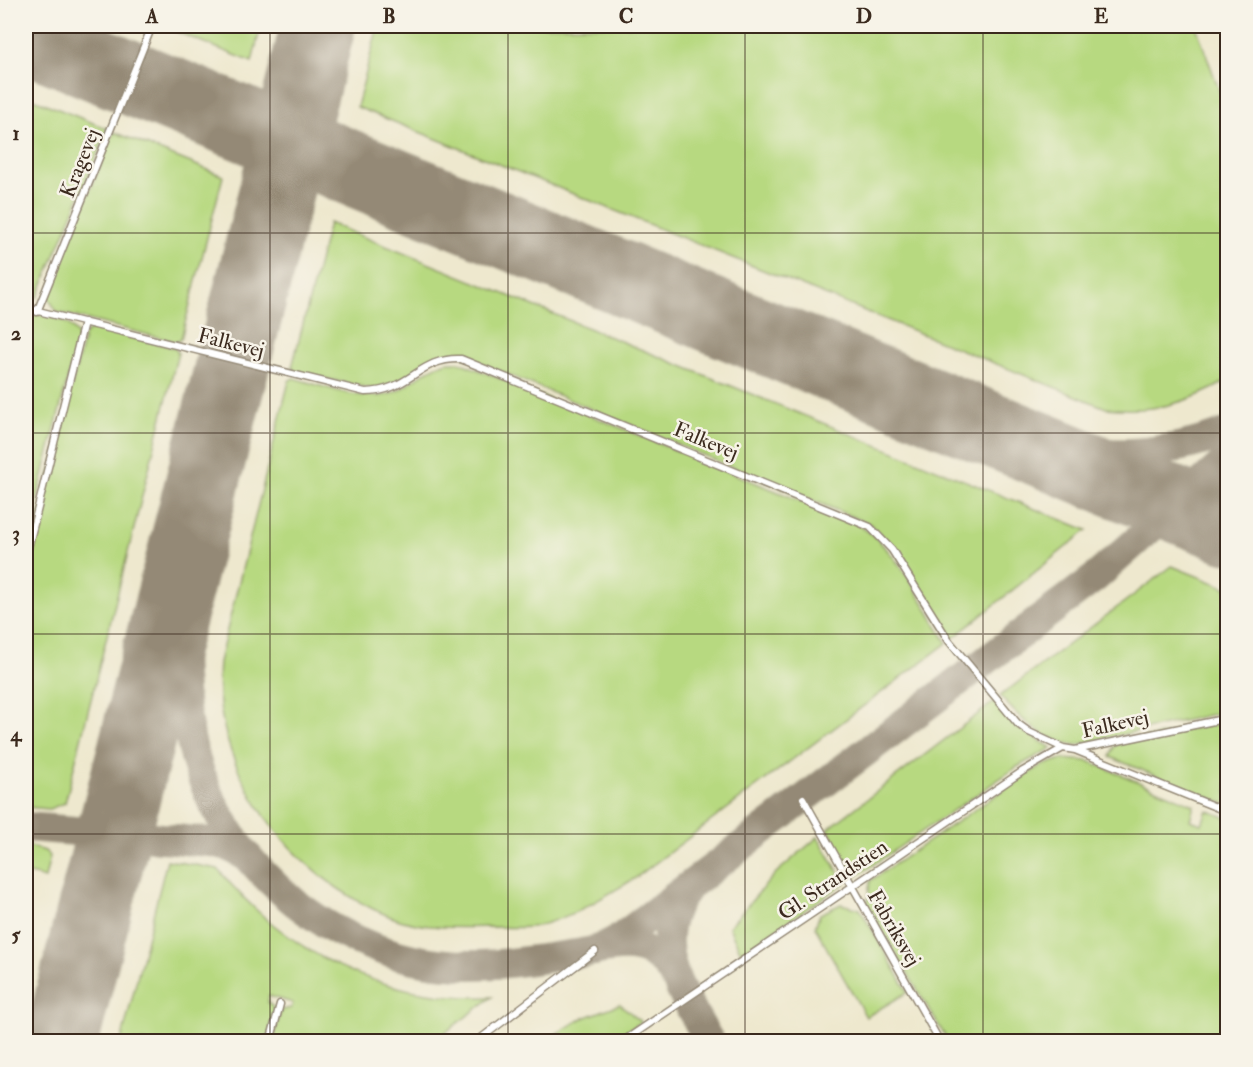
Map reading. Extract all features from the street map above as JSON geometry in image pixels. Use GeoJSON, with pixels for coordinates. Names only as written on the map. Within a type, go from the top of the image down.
{"type":"FeatureCollection","features":[{"type":"Feature","properties":{"kind":"lane","name":"Kragevej"},"geometry":{"type":"LineString","coordinates":[[37,312],[152,26]]}},
{"type":"Feature","properties":{"kind":"lane"},"geometry":{"type":"LineString","coordinates":[[26,308],[37,312]]}},
{"type":"Feature","properties":{"kind":"lane","name":"Falkevej"},"geometry":{"type":"LineString","coordinates":[[37,312],[365,392],[392,389],[440,360],[461,359],[852,519],[875,531],[892,550],[949,641],[1018,724],[1062,748],[1075,750],[1117,739],[1227,718]]}},
{"type":"Feature","properties":{"kind":"lane"},"geometry":{"type":"LineString","coordinates":[[26,556],[84,322]]}},
{"type":"Feature","properties":{"kind":"lane","name":"Gl. Strandstien"},"geometry":{"type":"LineString","coordinates":[[622,1041],[1023,771],[1062,748]]}},
{"type":"Feature","properties":{"kind":"lane"},"geometry":{"type":"LineString","coordinates":[[1075,750],[1227,812]]}},
{"type":"Feature","properties":{"kind":"lane","name":"Fabriksvej"},"geometry":{"type":"LineString","coordinates":[[803,798],[940,1041]]}},
{"type":"Feature","properties":{"kind":"lane"},"geometry":{"type":"LineString","coordinates":[[476,1041],[595,951]]}},
{"type":"Feature","properties":{"kind":"lane"},"geometry":{"type":"LineString","coordinates":[[270,1041],[280,1004]]}},
{"type":"Feature","properties":{"kind":"green space"},"geometry":{"type":"Polygon","coordinates":[[[162,26],[261,26],[252,62],[162,26]]]}},
{"type":"Feature","properties":{"kind":"green space"},"geometry":{"type":"Polygon","coordinates":[[[378,26],[1196,26],[1227,112],[1227,381],[1197,396],[1169,405],[1139,409],[1106,408],[357,107],[378,26]]]}},
{"type":"Feature","properties":{"kind":"green space"},"geometry":{"type":"Polygon","coordinates":[[[26,96],[108,129],[38,296],[28,305],[26,96]]]}},
{"type":"Feature","properties":{"kind":"green space"},"geometry":{"type":"Polygon","coordinates":[[[114,132],[223,176],[181,339],[177,342],[57,312],[47,296],[114,132]]]}},
{"type":"Feature","properties":{"kind":"green space"},"geometry":{"type":"Polygon","coordinates":[[[329,223],[1087,530],[951,640],[896,551],[870,524],[485,365],[460,355],[437,357],[397,382],[373,389],[296,372],[292,367],[329,223]]]}},
{"type":"Feature","properties":{"kind":"green space"},"geometry":{"type":"Polygon","coordinates":[[[26,311],[63,321],[75,330],[78,337],[26,543],[26,311]]]}},
{"type":"Feature","properties":{"kind":"green space"},"geometry":{"type":"Polygon","coordinates":[[[95,328],[175,348],[178,353],[65,803],[49,809],[26,807],[26,569],[85,333],[95,328]]]}},
{"type":"Feature","properties":{"kind":"green space"},"geometry":{"type":"Polygon","coordinates":[[[448,362],[459,362],[857,524],[885,547],[897,562],[947,643],[634,879],[562,918],[525,927],[440,927],[403,921],[355,899],[321,876],[290,847],[264,815],[243,780],[228,742],[220,703],[219,662],[289,381],[293,378],[361,396],[387,395],[399,390],[428,370],[448,362]]]}},
{"type":"Feature","properties":{"kind":"green space"},"geometry":{"type":"Polygon","coordinates":[[[1172,566],[1227,588],[1227,711],[1076,745],[1043,734],[1016,714],[1000,696],[1172,566]]]}},
{"type":"Feature","properties":{"kind":"green space"},"geometry":{"type":"Polygon","coordinates":[[[995,701],[1016,727],[1052,748],[1017,767],[854,878],[828,829],[995,701]]]}},
{"type":"Feature","properties":{"kind":"green space"},"geometry":{"type":"Polygon","coordinates":[[[1227,722],[1227,805],[1110,757],[1114,747],[1119,743],[1227,722]]]}},
{"type":"Feature","properties":{"kind":"green space"},"geometry":{"type":"Polygon","coordinates":[[[1062,759],[1088,761],[1194,805],[1190,820],[1202,824],[1207,810],[1227,818],[1227,1041],[948,1041],[867,906],[870,881],[1023,777],[1041,766],[1062,759]]]}},
{"type":"Feature","properties":{"kind":"green space"},"geometry":{"type":"Polygon","coordinates":[[[818,837],[845,883],[741,953],[729,927],[776,873],[818,837]]]}},
{"type":"Feature","properties":{"kind":"green space"},"geometry":{"type":"Polygon","coordinates":[[[26,845],[45,851],[50,856],[45,878],[26,873],[26,845]]]}},
{"type":"Feature","properties":{"kind":"green space"},"geometry":{"type":"Polygon","coordinates":[[[167,860],[218,869],[245,899],[275,926],[306,948],[340,966],[375,980],[412,990],[451,996],[492,997],[434,1041],[273,1041],[281,1010],[291,1008],[293,1003],[269,996],[268,1003],[276,1009],[267,1041],[121,1042],[167,860]]]}},
{"type":"Feature","properties":{"kind":"green space"},"geometry":{"type":"Polygon","coordinates":[[[841,904],[860,909],[908,992],[866,1017],[815,927],[820,914],[841,904]]]}},
{"type":"Feature","properties":{"kind":"green space"},"geometry":{"type":"Polygon","coordinates":[[[620,1004],[641,1022],[611,1041],[544,1041],[581,1019],[620,1004]]]}},
{"type":"Feature","properties":{"kind":"taxiway"},"geometry":{"type":"LineString","coordinates":[[1023,442],[1075,451],[1126,453],[1177,447],[1228,432]]}},
{"type":"Feature","properties":{"kind":"taxiway"},"geometry":{"type":"LineString","coordinates":[[595,951],[619,939],[1096,577],[1228,459]]}},
{"type":"Feature","properties":{"kind":"taxiway"},"geometry":{"type":"LineString","coordinates":[[186,552],[181,652],[184,701],[193,750],[209,794],[232,835],[261,872],[296,903],[335,929],[378,949],[423,961],[470,965],[498,964],[630,947],[642,949],[654,955],[663,962],[674,977]]}},
{"type":"Feature","properties":{"kind":"taxiway"},"geometry":{"type":"LineString","coordinates":[[26,827],[211,842],[228,846],[249,858]]}},
{"type":"Feature","properties":{"kind":"taxiway"},"geometry":{"type":"LineString","coordinates":[[686,890],[674,910],[669,930],[668,949],[679,987],[710,1042]]}},
{"type":"Feature","properties":{"kind":"runway"},"geometry":{"type":"LineString","coordinates":[[61,1042],[318,26]]}},
{"type":"Feature","properties":{"kind":"runway"},"geometry":{"type":"LineString","coordinates":[[26,35],[1228,526]]}}]}
